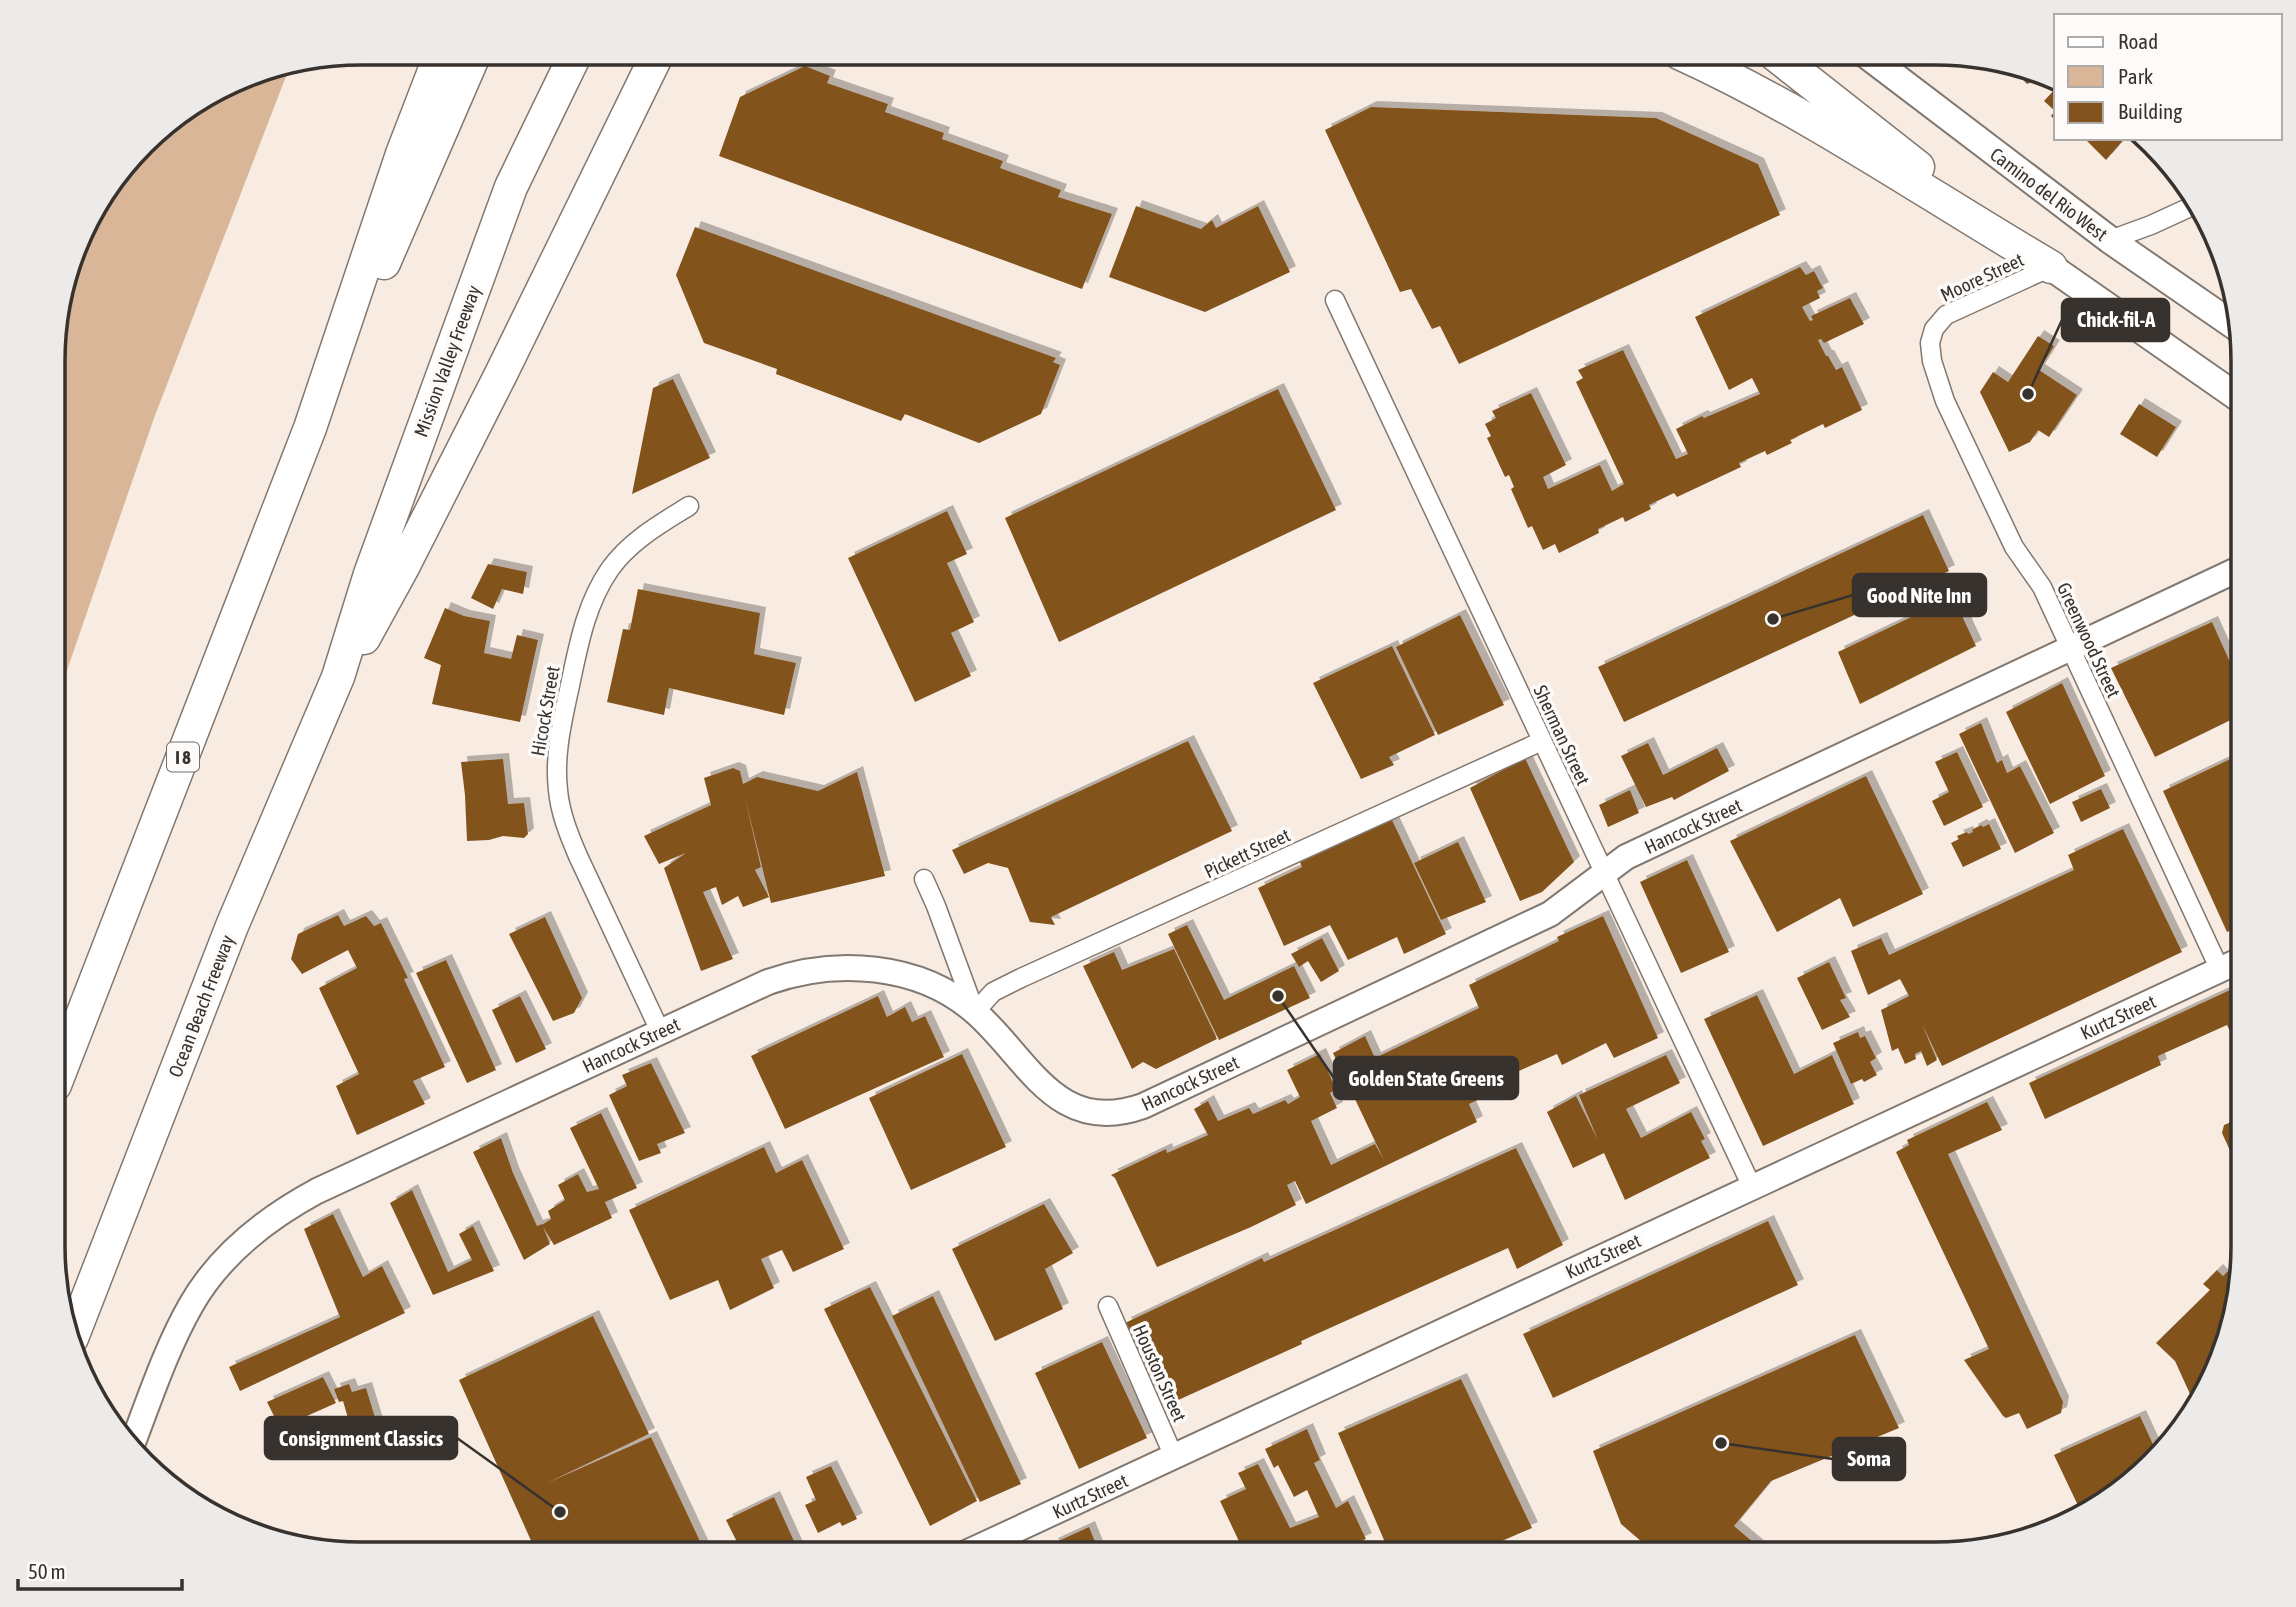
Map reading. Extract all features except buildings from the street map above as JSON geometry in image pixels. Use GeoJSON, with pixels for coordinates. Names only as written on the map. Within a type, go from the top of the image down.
{"type":"FeatureCollection","features":[{"type":"Feature","properties":{"kind":"highway","name":"I 8"},"geometry":{"type":"LineString","coordinates":[[65,1060],[310,428],[402,154],[436,65]]}},
{"type":"Feature","properties":{"kind":"highway"},"geometry":{"type":"LineString","coordinates":[[310,428],[421,181],[470,65]]}},
{"type":"Feature","properties":{"kind":"highway","name":"Mission Valley Freeway"},"geometry":{"type":"LineString","coordinates":[[338,677],[370,574],[511,187],[570,65]]}},
{"type":"Feature","properties":{"kind":"highway"},"geometry":{"type":"LineString","coordinates":[[338,677],[367,633],[403,567],[652,65]]}},
{"type":"Feature","properties":{"kind":"highway"},"geometry":{"type":"LineString","coordinates":[[1706,65],[1801,115],[2051,267]]}},
{"type":"Feature","properties":{"kind":"highway"},"geometry":{"type":"LineString","coordinates":[[1788,65],[1904,157],[2051,267]]}},
{"type":"Feature","properties":{"kind":"highway","name":"Ocean Beach Freeway"},"geometry":{"type":"LineString","coordinates":[[76,1327],[232,926],[338,677]]}},
{"type":"Feature","properties":{"kind":"main road","name":"Camino del Rio West"},"geometry":{"type":"LineString","coordinates":[[1880,65],[2110,240],[2229,322]]}},
{"type":"Feature","properties":{"kind":"main road"},"geometry":{"type":"LineString","coordinates":[[2051,267],[2231,393]]}},
{"type":"Feature","properties":{"kind":"street"},"geometry":{"type":"LineString","coordinates":[[2110,240],[2189,208]]}},
{"type":"Feature","properties":{"kind":"street","name":"Moore Street"},"geometry":{"type":"LineString","coordinates":[[1934,329],[1946,315],[1957,308],[2051,267]]}},
{"type":"Feature","properties":{"kind":"street","name":"Sherman Street"},"geometry":{"type":"LineString","coordinates":[[1335,299],[1752,1187]]}},
{"type":"Feature","properties":{"kind":"street","name":"Greenwood Street"},"geometry":{"type":"LineString","coordinates":[[1934,329],[1930,353],[1945,401],[2014,547],[2042,587],[2220,970]]}},
{"type":"Feature","properties":{"kind":"street","name":"Hicock Street"},"geometry":{"type":"LineString","coordinates":[[660,1031],[566,828],[558,790],[557,759],[579,643],[588,611],[601,584],[622,554],[645,534],[689,506]]}},
{"type":"Feature","properties":{"kind":"street","name":"Hancock Street"},"geometry":{"type":"LineString","coordinates":[[135,1438],[174,1340],[192,1305],[212,1276],[236,1249],[258,1228],[287,1207],[768,982],[794,973],[835,967],[867,968],[906,977],[939,989],[975,1012],[1000,1037],[1033,1078],[1057,1097],[1091,1111],[1128,1111],[1550,914],[1626,858],[1670,836],[2231,573]]}},
{"type":"Feature","properties":{"kind":"street","name":"Pickett Street"},"geometry":{"type":"LineString","coordinates":[[975,1012],[993,992],[1021,978],[1542,741]]}},
{"type":"Feature","properties":{"kind":"street"},"geometry":{"type":"LineString","coordinates":[[924,879],[975,1012]]}},
{"type":"Feature","properties":{"kind":"street","name":"Kurtz Street"},"geometry":{"type":"LineString","coordinates":[[990,1542],[2231,965]]}},
{"type":"Feature","properties":{"kind":"street","name":"Houston Street"},"geometry":{"type":"LineString","coordinates":[[1108,1307],[1174,1457]]}},
{"type":"Feature","properties":{"kind":"green space"},"geometry":{"type":"Polygon","coordinates":[[[287,74],[154,418],[65,676],[65,341],[70,303],[80,265],[104,212],[138,165],[165,138],[212,104],[247,87],[287,74]]]}},
{"type":"Feature","properties":{"kind":"place","name":"Chick-fil-A"},"geometry":{"type":"Point","coordinates":[2028,394]}},
{"type":"Feature","properties":{"kind":"place","name":"Good Nite Inn"},"geometry":{"type":"Point","coordinates":[1773,619]}},
{"type":"Feature","properties":{"kind":"place","name":"Golden State Greens"},"geometry":{"type":"Point","coordinates":[1278,996]}},
{"type":"Feature","properties":{"kind":"place","name":"Soma"},"geometry":{"type":"Point","coordinates":[1721,1443]}},
{"type":"Feature","properties":{"kind":"place","name":"Consignment Classics"},"geometry":{"type":"Point","coordinates":[560,1512]}}]}
